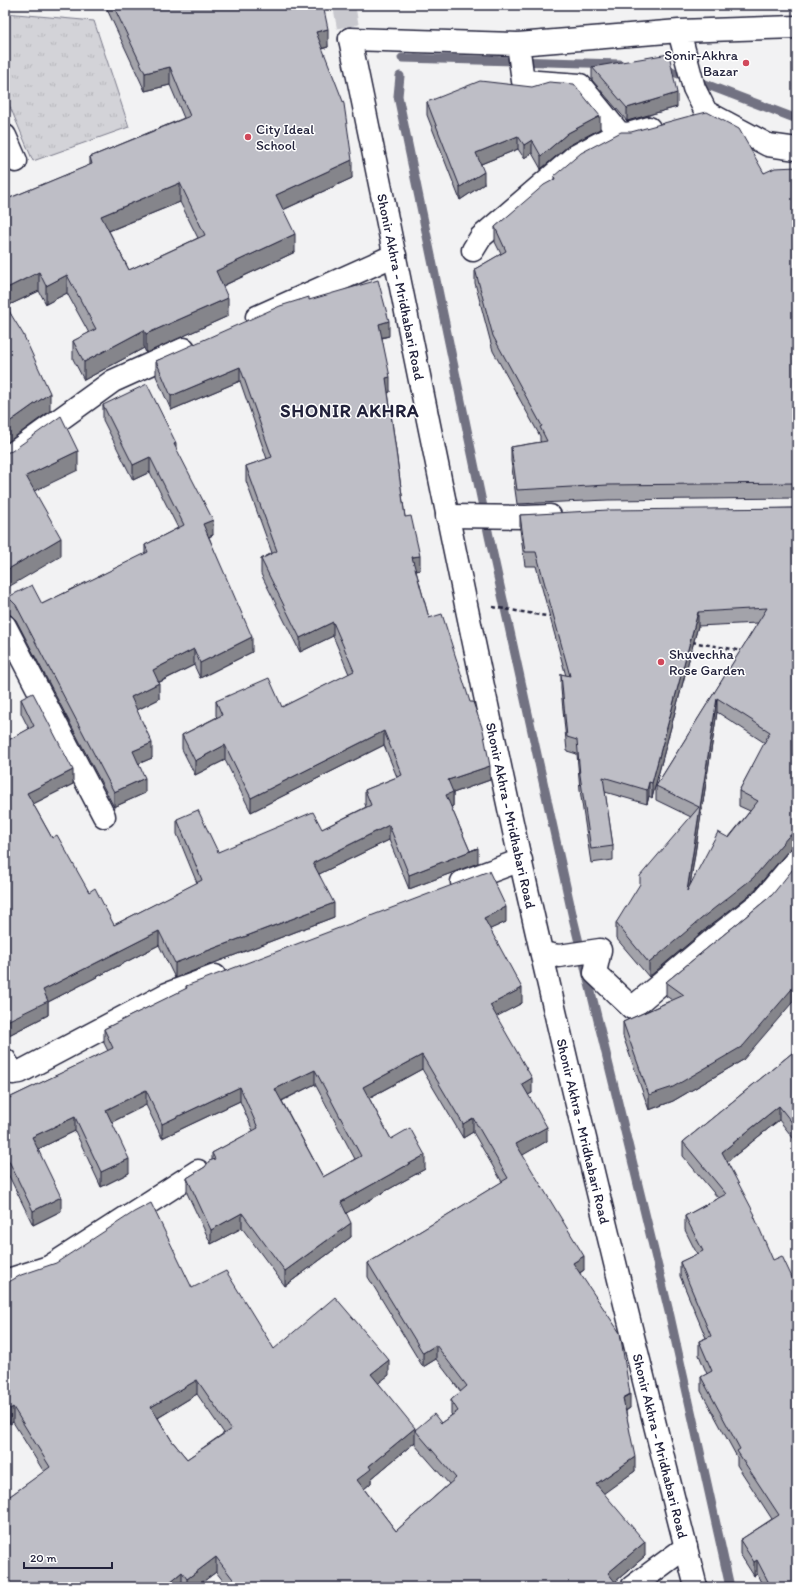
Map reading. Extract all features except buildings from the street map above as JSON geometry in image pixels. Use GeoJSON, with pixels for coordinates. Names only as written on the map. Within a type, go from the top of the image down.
{"type":"FeatureCollection","features":[{"type":"Feature","properties":{"kind":"street"},"geometry":{"type":"LineString","coordinates":[[619,133],[580,85],[523,81],[518,44],[679,31],[797,27]]}},
{"type":"Feature","properties":{"kind":"street"},"geometry":{"type":"LineString","coordinates":[[679,31],[694,88],[706,112],[768,145],[797,149]]}},
{"type":"Feature","properties":{"kind":"street","name":"Shonir Akhra - Mridhabari Road"},"geometry":{"type":"LineString","coordinates":[[518,44],[350,39],[447,516],[521,860],[551,954],[613,1255],[696,1587]]}},
{"type":"Feature","properties":{"kind":"street"},"geometry":{"type":"LineString","coordinates":[[473,250],[481,238],[574,157],[619,133],[628,134],[706,112]]}},
{"type":"Feature","properties":{"kind":"street"},"geometry":{"type":"LineString","coordinates":[[5,136],[16,161]]}},
{"type":"Feature","properties":{"kind":"street"},"geometry":{"type":"LineString","coordinates":[[236,326],[395,255]]}},
{"type":"Feature","properties":{"kind":"street"},"geometry":{"type":"LineString","coordinates":[[5,459],[114,380],[200,342]]}},
{"type":"Feature","properties":{"kind":"street"},"geometry":{"type":"LineString","coordinates":[[447,516],[526,517],[571,514]]}},
{"type":"Feature","properties":{"kind":"street"},"geometry":{"type":"LineString","coordinates":[[5,626],[104,816]]}},
{"type":"Feature","properties":{"kind":"street"},"geometry":{"type":"LineString","coordinates":[[551,954],[600,950],[594,973],[632,1008],[715,938],[762,901],[797,859]]}},
{"type":"Feature","properties":{"kind":"street"},"geometry":{"type":"LineString","coordinates":[[447,888],[521,860]]}},
{"type":"Feature","properties":{"kind":"street"},"geometry":{"type":"LineString","coordinates":[[5,1060],[14,1073],[20,1072],[167,994],[233,969]]}},
{"type":"Feature","properties":{"kind":"street"},"geometry":{"type":"LineString","coordinates":[[5,1280],[49,1267],[198,1171]]}},
{"type":"Feature","properties":{"kind":"street"},"geometry":{"type":"LineString","coordinates":[[632,1587],[686,1547]]}},
{"type":"Feature","properties":{"kind":"path"},"geometry":{"type":"LineString","coordinates":[[465,602],[559,619]]}},
{"type":"Feature","properties":{"kind":"path"},"geometry":{"type":"LineString","coordinates":[[692,642],[746,652]]}},
{"type":"Feature","properties":{"kind":"green space"},"geometry":{"type":"Polygon","coordinates":[[[5,13],[94,21],[129,127],[33,161],[5,95],[5,13]]]}},
{"type":"Feature","properties":{"kind":"waterway"},"geometry":{"type":"LineString","coordinates":[[402,58],[620,64]]}},
{"type":"Feature","properties":{"kind":"waterway"},"geometry":{"type":"LineString","coordinates":[[663,68],[797,119]]}},
{"type":"Feature","properties":{"kind":"waterway"},"geometry":{"type":"LineString","coordinates":[[400,76],[398,96],[489,536],[573,918],[670,1316],[730,1587]]}},
{"type":"Feature","properties":{"kind":"tunnel"},"geometry":{"type":"LineString","coordinates":[[344,5],[350,39]]}},
{"type":"Feature","properties":{"kind":"place","name":"Sonir-Akhra Bazar"},"geometry":{"type":"Point","coordinates":[746,63]}},
{"type":"Feature","properties":{"kind":"place","name":"City Ideal School"},"geometry":{"type":"Point","coordinates":[248,137]}},
{"type":"Feature","properties":{"kind":"place","name":"Shuvechha Rose Garden"},"geometry":{"type":"Point","coordinates":[661,662]}},
{"type":"Feature","properties":{"kind":"district","name":"SHONIR AKHRA"},"geometry":{"type":"Point","coordinates":[350,411]}}]}
